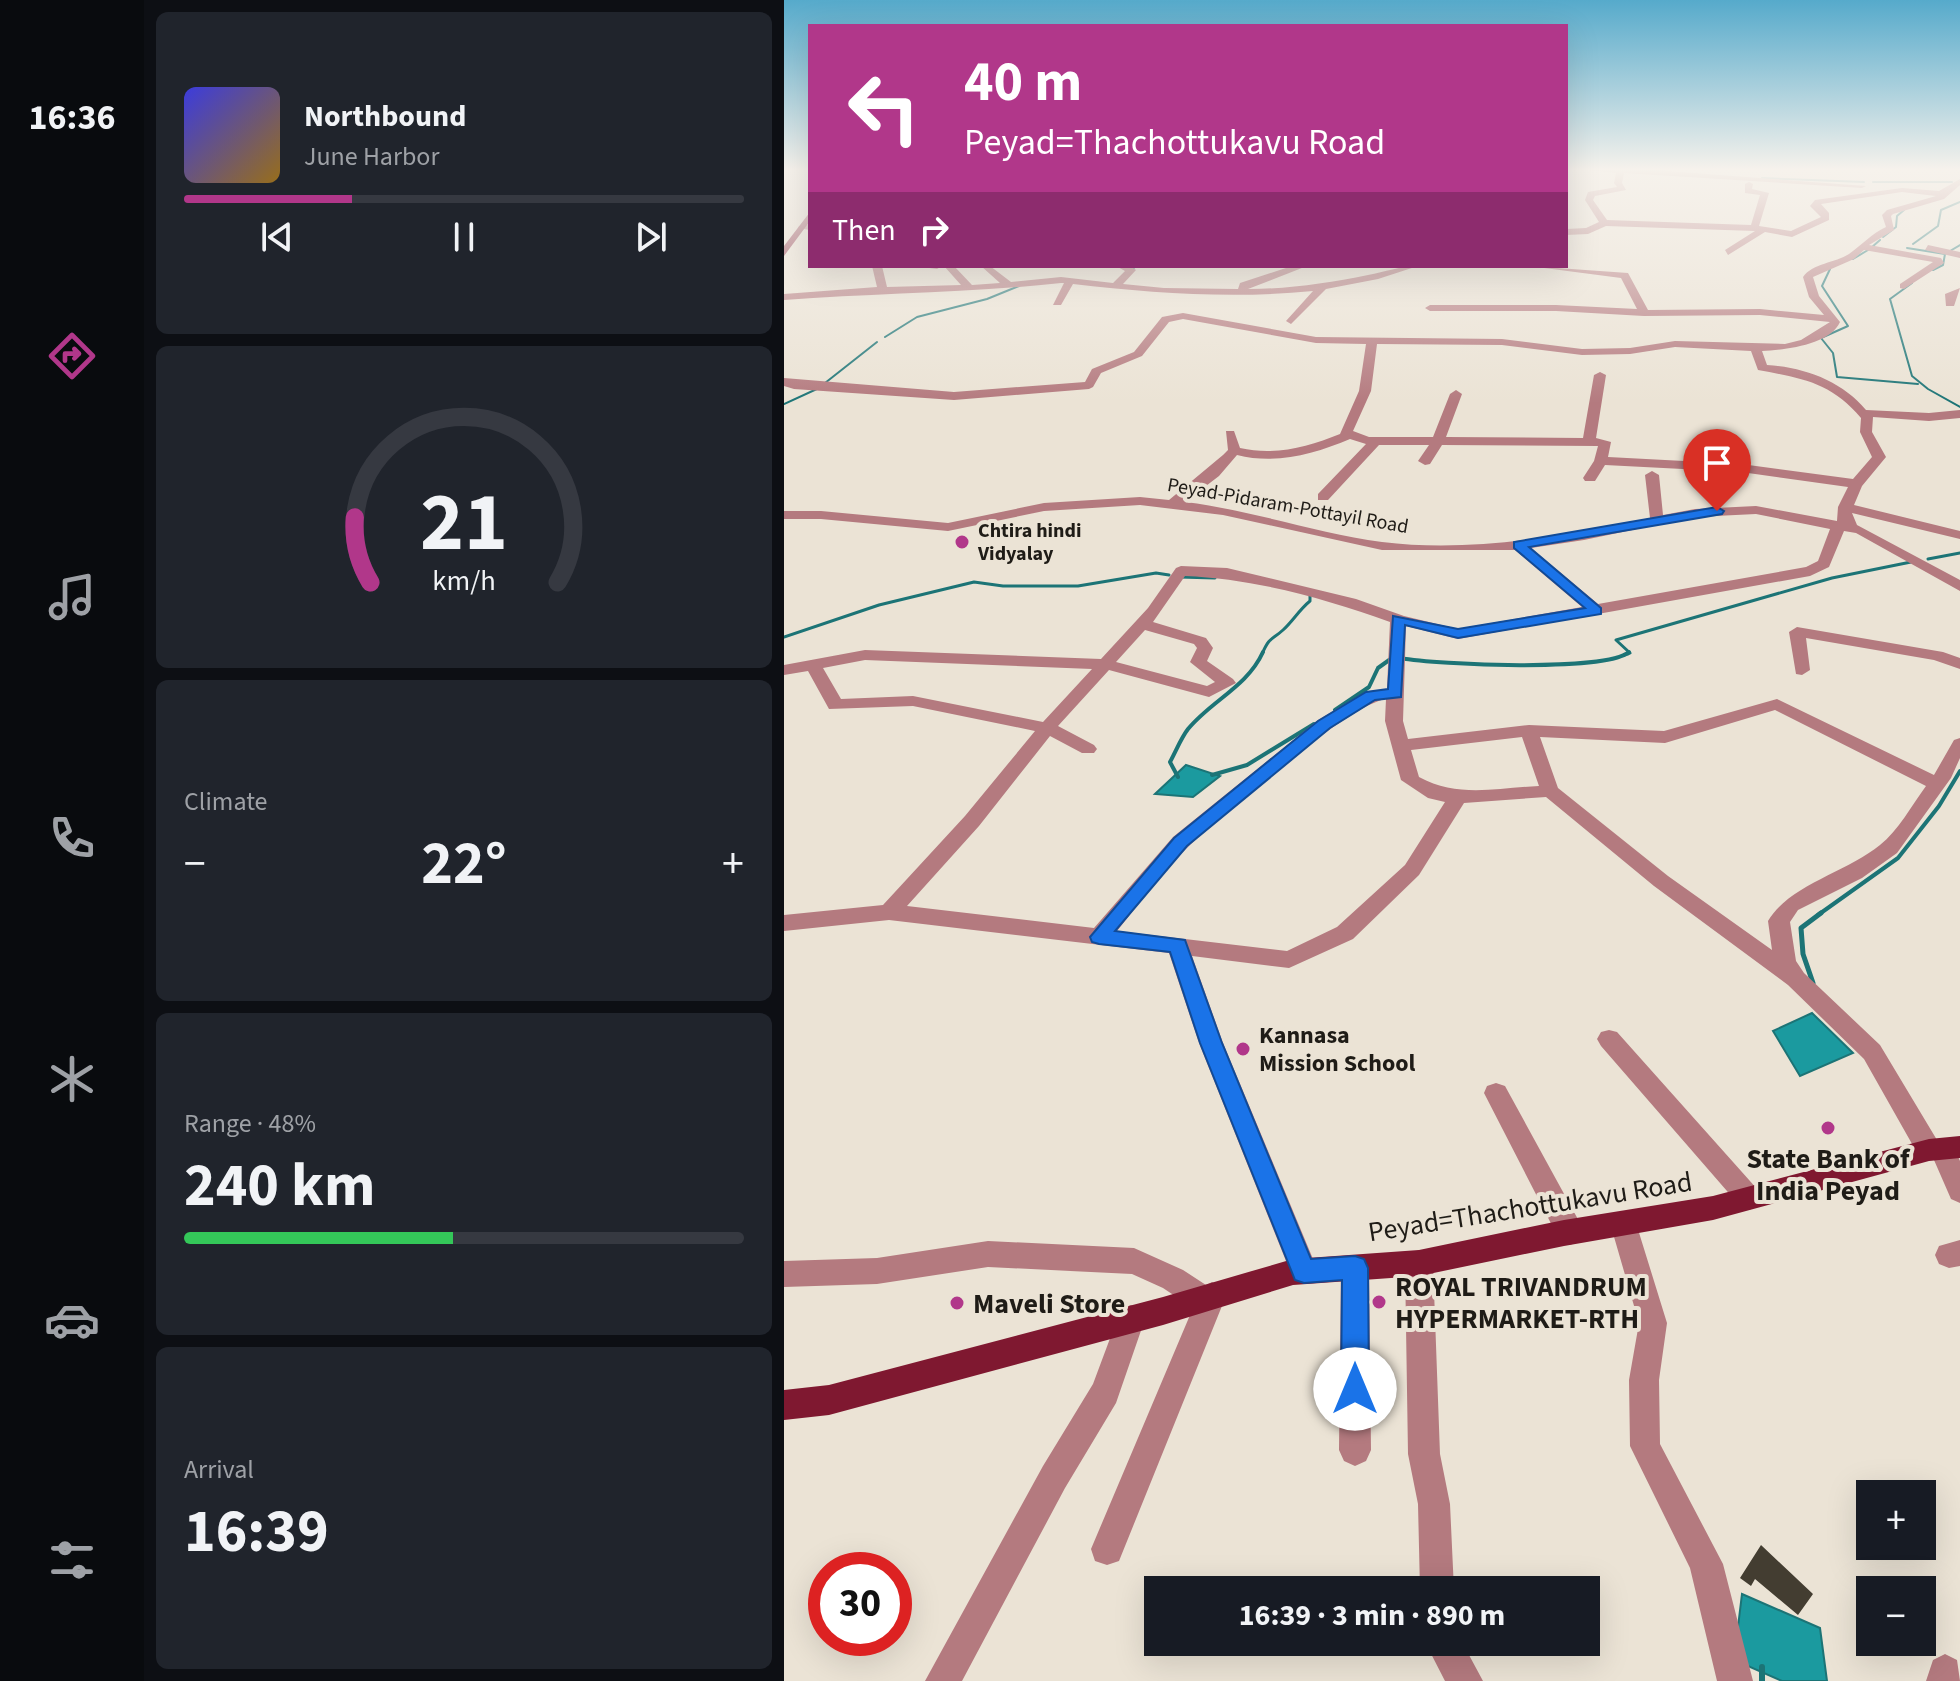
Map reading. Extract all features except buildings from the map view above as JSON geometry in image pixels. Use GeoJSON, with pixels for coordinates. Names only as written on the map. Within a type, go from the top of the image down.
{"type":"FeatureCollection","features":[{"type":"Feature","properties":{"kind":"main road","name":"Peyad=Thachottukavu Road"},"geometry":{"type":"LineString","coordinates":[[784,1405],[829,1400],[1304,1271],[1419,1263],[1570,1232],[1713,1208],[1944,1149]]}},
{"type":"Feature","properties":{"kind":"street"},"geometry":{"type":"LineString","coordinates":[[1728,252],[1735,246]]}},
{"type":"Feature","properties":{"kind":"street"},"geometry":{"type":"LineString","coordinates":[[1919,246],[1960,255]]}},
{"type":"Feature","properties":{"kind":"street"},"geometry":{"type":"LineString","coordinates":[[1173,317],[1206,318],[1232,326],[1316,340],[1502,342],[1562,351],[1630,351],[1675,344],[1755,348],[1805,342],[1833,327],[1835,322],[1814,297],[1808,277],[1818,269],[1851,257],[1864,247],[1941,261],[1904,286]]}},
{"type":"Feature","properties":{"kind":"street"},"geometry":{"type":"LineString","coordinates":[[878,268],[883,290]]}},
{"type":"Feature","properties":{"kind":"street"},"geometry":{"type":"LineString","coordinates":[[907,281],[953,268],[969,288]]}},
{"type":"Feature","properties":{"kind":"street"},"geometry":{"type":"LineString","coordinates":[[986,268],[1008,285]]}},
{"type":"Feature","properties":{"kind":"street"},"geometry":{"type":"LineString","coordinates":[[1113,288],[1131,270],[1126,268]]}},
{"type":"Feature","properties":{"kind":"street"},"geometry":{"type":"LineString","coordinates":[[1242,293],[1244,285],[1296,268]]}},
{"type":"Feature","properties":{"kind":"street"},"geometry":{"type":"LineString","coordinates":[[784,297],[969,288],[1040,281],[1070,281],[1113,288],[1242,293],[1322,287],[1404,268]]}},
{"type":"Feature","properties":{"kind":"street"},"geometry":{"type":"LineString","coordinates":[[1554,268],[1625,275],[1644,313]]}},
{"type":"Feature","properties":{"kind":"street"},"geometry":{"type":"LineString","coordinates":[[1057,303],[1070,281]]}},
{"type":"Feature","properties":{"kind":"street"},"geometry":{"type":"LineString","coordinates":[[1291,321],[1322,287]]}},
{"type":"Feature","properties":{"kind":"street"},"geometry":{"type":"LineString","coordinates":[[1950,304],[1949,296],[1960,291]]}},
{"type":"Feature","properties":{"kind":"street"},"geometry":{"type":"LineString","coordinates":[[784,382],[954,396],[1089,385],[1096,371],[1138,354],[1163,322],[1173,317],[1195,292]]}},
{"type":"Feature","properties":{"kind":"street"},"geometry":{"type":"LineString","coordinates":[[1430,308],[1556,308],[1644,313],[1760,312],[1832,319]]}},
{"type":"Feature","properties":{"kind":"street"},"geometry":{"type":"LineString","coordinates":[[1349,435],[1346,433],[1365,391],[1372,340]]}},
{"type":"Feature","properties":{"kind":"street"},"geometry":{"type":"LineString","coordinates":[[889,912],[1142,624],[1181,571],[1227,573],[1350,602],[1398,619],[1458,634],[1810,571],[1824,564],[1845,520],[1857,484],[1880,454],[1866,432],[1867,418],[1829,384],[1778,369],[1762,368],[1755,348]]}},
{"type":"Feature","properties":{"kind":"street"},"geometry":{"type":"LineString","coordinates":[[1589,442],[1600,375]]}},
{"type":"Feature","properties":{"kind":"street"},"geometry":{"type":"LineString","coordinates":[[1425,461],[1438,441],[1456,394]]}},
{"type":"Feature","properties":{"kind":"street"},"geometry":{"type":"LineString","coordinates":[[1863,413],[1929,417],[1960,414]]}},
{"type":"Feature","properties":{"kind":"street"},"geometry":{"type":"LineString","coordinates":[[1230,434],[1234,450]]}},
{"type":"Feature","properties":{"kind":"street"},"geometry":{"type":"LineString","coordinates":[[1234,450],[1265,456],[1291,453],[1322,446],[1349,435],[1411,447],[1438,441],[1605,442],[1601,461],[1590,478]]}},
{"type":"Feature","properties":{"kind":"street"},"geometry":{"type":"LineString","coordinates":[[1323,497],[1376,441]]}},
{"type":"Feature","properties":{"kind":"street"},"geometry":{"type":"LineString","coordinates":[[1173,504],[1216,472],[1234,450]]}},
{"type":"Feature","properties":{"kind":"street"},"geometry":{"type":"LineString","coordinates":[[1601,461],[1857,484]]}},
{"type":"Feature","properties":{"kind":"street"},"geometry":{"type":"LineString","coordinates":[[1652,475],[1657,521]]}},
{"type":"Feature","properties":{"kind":"street","name":"Peyad-Pidaram-Pottayil Road"},"geometry":{"type":"LineString","coordinates":[[784,515],[821,515],[935,527],[1072,504],[1140,501],[1246,516],[1382,546],[1430,548],[1519,545],[1695,513],[1756,510],[1845,520],[1960,586]]}},
{"type":"Feature","properties":{"kind":"street"},"geometry":{"type":"LineString","coordinates":[[1845,520],[1960,535]]}},
{"type":"Feature","properties":{"kind":"street"},"geometry":{"type":"LineString","coordinates":[[1519,545],[1596,611]]}},
{"type":"Feature","properties":{"kind":"street"},"geometry":{"type":"LineString","coordinates":[[1398,619],[1394,721],[1410,780],[1435,794],[1458,797],[1550,791]]}},
{"type":"Feature","properties":{"kind":"street"},"geometry":{"type":"LineString","coordinates":[[784,670],[865,655],[1105,664],[1209,692],[1227,683],[1198,662],[1205,648],[1200,641],[1142,624]]}},
{"type":"Feature","properties":{"kind":"street"},"geometry":{"type":"LineString","coordinates":[[1802,670],[1797,632],[1937,656],[1960,664]]}},
{"type":"Feature","properties":{"kind":"street"},"geometry":{"type":"LineString","coordinates":[[813,665],[835,705],[881,703],[905,698],[925,702],[932,707],[1048,728],[1088,749]]}},
{"type":"Feature","properties":{"kind":"street"},"geometry":{"type":"LineString","coordinates":[[1099,937],[1180,842],[1324,724],[1371,696],[1395,693]]}},
{"type":"Feature","properties":{"kind":"street"},"geometry":{"type":"LineString","coordinates":[[1401,746],[1529,731],[1665,737],[1777,704],[1937,784]]}},
{"type":"Feature","properties":{"kind":"street"},"geometry":{"type":"LineString","coordinates":[[1529,731],[1550,791],[1661,881],[1796,979],[1872,1052],[1944,1149],[1960,1191]]}},
{"type":"Feature","properties":{"kind":"street"},"geometry":{"type":"LineString","coordinates":[[1796,979],[1785,963],[1782,950],[1779,921],[1783,913],[1791,905],[1855,873],[1890,848],[1937,784],[1960,744]]}},
{"type":"Feature","properties":{"kind":"street"},"geometry":{"type":"LineString","coordinates":[[784,923],[889,912],[1289,960],[1345,933],[1412,870],[1458,797]]}},
{"type":"Feature","properties":{"kind":"street"},"geometry":{"type":"LineString","coordinates":[[1178,946],[1211,1043],[1304,1271]]}},
{"type":"Feature","properties":{"kind":"street"},"geometry":{"type":"LineString","coordinates":[[1609,1039],[1749,1198]]}},
{"type":"Feature","properties":{"kind":"street"},"geometry":{"type":"LineString","coordinates":[[1496,1093],[1570,1232]]}},
{"type":"Feature","properties":{"kind":"street"},"geometry":{"type":"LineString","coordinates":[[1623,1223],[1653,1323],[1644,1380],[1645,1446],[1706,1564],[1735,1681]]}},
{"type":"Feature","properties":{"kind":"street"},"geometry":{"type":"LineString","coordinates":[[784,1274],[877,1271],[988,1254],[1134,1261],[1208,1297],[1107,1549]]}},
{"type":"Feature","properties":{"kind":"street"},"geometry":{"type":"LineString","coordinates":[[1419,1263],[1424,1454],[1434,1504],[1437,1576]]}},
{"type":"Feature","properties":{"kind":"street"},"geometry":{"type":"LineString","coordinates":[[1355,1268],[1355,1450]]}},
{"type":"Feature","properties":{"kind":"street"},"geometry":{"type":"LineString","coordinates":[[943,1681],[1054,1477],[1105,1392],[1131,1319]]}},
{"type":"Feature","properties":{"kind":"street"},"geometry":{"type":"LineString","coordinates":[[1450,1656],[1465,1681]]}},
{"type":"Feature","properties":{"kind":"water"},"geometry":{"type":"Polygon","coordinates":[[[1186,765],[1220,776],[1193,797],[1155,794],[1186,765]]]}},
{"type":"Feature","properties":{"kind":"water"},"geometry":{"type":"Polygon","coordinates":[[[1812,1013],[1853,1053],[1800,1076],[1773,1031],[1812,1013]]]}},
{"type":"Feature","properties":{"kind":"water"},"geometry":{"type":"Polygon","coordinates":[[[1742,1594],[1820,1628],[1827,1681],[1782,1681],[1734,1660],[1742,1594]]]}},
{"type":"Feature","properties":{"kind":"waterway"},"geometry":{"type":"LineString","coordinates":[[1950,251],[1958,246]]}},
{"type":"Feature","properties":{"kind":"waterway"},"geometry":{"type":"LineString","coordinates":[[1907,248],[1945,254],[1943,265],[1933,270]]}},
{"type":"Feature","properties":{"kind":"waterway"},"geometry":{"type":"LineString","coordinates":[[1853,259],[1868,250]]}},
{"type":"Feature","properties":{"kind":"waterway"},"geometry":{"type":"LineString","coordinates":[[1130,271],[1134,268]]}},
{"type":"Feature","properties":{"kind":"waterway"},"geometry":{"type":"LineString","coordinates":[[1830,269],[1822,286],[1848,326],[1821,338],[1833,353],[1837,377],[1918,384]]}},
{"type":"Feature","properties":{"kind":"waterway"},"geometry":{"type":"LineString","coordinates":[[1912,283],[1890,299],[1912,376],[1960,407]]}},
{"type":"Feature","properties":{"kind":"waterway"},"geometry":{"type":"LineString","coordinates":[[885,337],[917,317],[987,299],[1019,286]]}},
{"type":"Feature","properties":{"kind":"waterway"},"geometry":{"type":"LineString","coordinates":[[825,383],[877,342]]}},
{"type":"Feature","properties":{"kind":"waterway"},"geometry":{"type":"LineString","coordinates":[[784,404],[819,388]]}},
{"type":"Feature","properties":{"kind":"waterway"},"geometry":{"type":"LineString","coordinates":[[1928,559],[1960,553]]}},
{"type":"Feature","properties":{"kind":"waterway"},"geometry":{"type":"LineString","coordinates":[[1629,652],[1616,640],[1832,578],[1911,562]]}},
{"type":"Feature","properties":{"kind":"waterway"},"geometry":{"type":"LineString","coordinates":[[784,637],[879,605],[974,582],[1003,586],[1078,586],[1156,573],[1169,575]]}},
{"type":"Feature","properties":{"kind":"waterway"},"geometry":{"type":"LineString","coordinates":[[1179,577],[1215,578]]}},
{"type":"Feature","properties":{"kind":"waterway"},"geometry":{"type":"LineString","coordinates":[[1262,654],[1269,641],[1287,627],[1310,601],[1310,595]]}},
{"type":"Feature","properties":{"kind":"waterway"},"geometry":{"type":"LineString","coordinates":[[1178,777],[1170,762],[1185,733],[1248,675],[1263,652]]}},
{"type":"Feature","properties":{"kind":"waterway"},"geometry":{"type":"LineString","coordinates":[[1400,658],[1449,663],[1556,665],[1614,658],[1629,652]]}},
{"type":"Feature","properties":{"kind":"waterway"},"geometry":{"type":"LineString","coordinates":[[1335,710],[1369,687],[1378,668],[1392,658]]}},
{"type":"Feature","properties":{"kind":"waterway"},"geometry":{"type":"LineString","coordinates":[[1212,775],[1247,765],[1314,724]]}},
{"type":"Feature","properties":{"kind":"waterway"},"geometry":{"type":"LineString","coordinates":[[1818,915],[1898,858],[1939,806],[1960,771]]}},
{"type":"Feature","properties":{"kind":"waterway"},"geometry":{"type":"LineString","coordinates":[[1813,983],[1803,954],[1801,928],[1821,913]]}},
{"type":"Feature","properties":{"kind":"waterway"},"geometry":{"type":"LineString","coordinates":[[1762,1667],[1762,1681]]}},
{"type":"Feature","properties":{"kind":"place","name":"Chtira hindi Vidyalay"},"geometry":{"type":"Point","coordinates":[962,542]}},
{"type":"Feature","properties":{"kind":"place","name":"Kannasa Mission School"},"geometry":{"type":"Point","coordinates":[1243,1049]}},
{"type":"Feature","properties":{"kind":"place","name":"State Bank of India Peyad"},"geometry":{"type":"Point","coordinates":[1828,1128]}},
{"type":"Feature","properties":{"kind":"place","name":"ROYAL TRIVANDRUM HYPERMARKET-RTH"},"geometry":{"type":"Point","coordinates":[1379,1302]}},
{"type":"Feature","properties":{"kind":"place","name":"Maveli Store"},"geometry":{"type":"Point","coordinates":[957,1303]}},
{"type":"Feature","properties":{"kind":"route"},"geometry":{"type":"LineString","coordinates":[[1355,1389],[1355,1268],[1304,1271],[1211,1043],[1178,946],[1099,937],[1180,842],[1324,724],[1371,696],[1395,693],[1398,619],[1458,634],[1596,611],[1519,545],[1717,511]]}}]}
